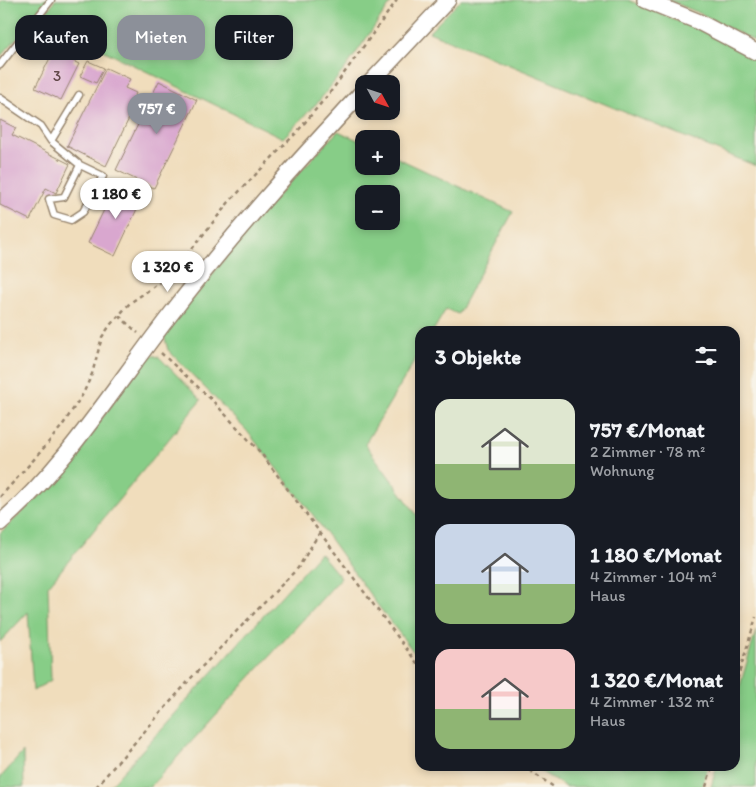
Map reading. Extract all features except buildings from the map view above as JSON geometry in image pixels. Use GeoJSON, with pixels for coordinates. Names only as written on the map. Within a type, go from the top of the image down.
{"type":"FeatureCollection","features":[{"type":"Feature","properties":{"kind":"street"},"geometry":{"type":"LineString","coordinates":[[377,75],[448,0]]}},
{"type":"Feature","properties":{"kind":"street"},"geometry":{"type":"LineString","coordinates":[[645,0],[697,21],[756,52]]}},
{"type":"Feature","properties":{"kind":"street"},"geometry":{"type":"LineString","coordinates":[[0,523],[34,491],[69,450],[148,342],[211,261],[355,100]]}},
{"type":"Feature","properties":{"kind":"lane"},"geometry":{"type":"LineString","coordinates":[[0,64],[51,0]]}},
{"type":"Feature","properties":{"kind":"lane"},"geometry":{"type":"LineString","coordinates":[[51,141],[79,95]]}},
{"type":"Feature","properties":{"kind":"lane"},"geometry":{"type":"LineString","coordinates":[[0,98],[41,126],[51,141],[80,165],[103,176],[84,212],[71,220],[54,215],[49,199],[64,197],[80,165]]}},
{"type":"Feature","properties":{"kind":"path"},"geometry":{"type":"LineString","coordinates":[[0,497],[37,456],[73,410],[88,385],[102,337],[111,324],[130,303],[172,274],[229,202],[297,132],[332,90],[397,0]]}},
{"type":"Feature","properties":{"kind":"path"},"geometry":{"type":"LineString","coordinates":[[119,316],[211,399],[254,445],[415,660]]}},
{"type":"Feature","properties":{"kind":"path"},"geometry":{"type":"LineString","coordinates":[[96,787],[192,678],[298,568],[320,532]]}},
{"type":"Feature","properties":{"kind":"path"},"geometry":{"type":"LineString","coordinates":[[740,670],[756,617]]}},
{"type":"Feature","properties":{"kind":"path"},"geometry":{"type":"LineString","coordinates":[[530,771],[554,787]]}},
{"type":"Feature","properties":{"kind":"path"},"geometry":{"type":"LineString","coordinates":[[706,787],[711,771]]}},
{"type":"Feature","properties":{"kind":"green space"},"geometry":{"type":"Polygon","coordinates":[[[2,0],[48,0],[37,15],[15,15],[15,40],[0,57],[0,3],[2,0]]]}},
{"type":"Feature","properties":{"kind":"green space"},"geometry":{"type":"Polygon","coordinates":[[[55,0],[393,0],[347,66],[318,102],[283,138],[123,60],[205,60],[205,15],[117,15],[117,57],[107,52],[107,15],[44,15],[55,0]]]}},
{"type":"Feature","properties":{"kind":"green space"},"geometry":{"type":"Polygon","coordinates":[[[461,0],[628,0],[705,32],[756,58],[756,166],[429,32],[461,0]]]}},
{"type":"Feature","properties":{"kind":"green space"},"geometry":{"type":"Polygon","coordinates":[[[668,0],[756,0],[756,42],[704,15],[668,0]]]}},
{"type":"Feature","properties":{"kind":"green space"},"geometry":{"type":"Polygon","coordinates":[[[338,131],[355,139],[355,175],[400,175],[400,159],[513,212],[458,314],[446,309],[436,326],[415,326],[415,360],[365,444],[415,512],[415,654],[313,515],[247,431],[168,350],[164,335],[258,217],[338,131]]]}},
{"type":"Feature","properties":{"kind":"green space"},"geometry":{"type":"Polygon","coordinates":[[[151,355],[159,357],[201,400],[48,586],[51,680],[33,691],[28,612],[0,642],[0,533],[43,493],[80,449],[145,358],[151,355]]]}},
{"type":"Feature","properties":{"kind":"green space"},"geometry":{"type":"Polygon","coordinates":[[[320,553],[341,578],[150,787],[109,787],[320,553]]]}},
{"type":"Feature","properties":{"kind":"green space"},"geometry":{"type":"Polygon","coordinates":[[[756,631],[756,787],[711,787],[716,771],[740,771],[740,686],[756,631]]]}},
{"type":"Feature","properties":{"kind":"green space"},"geometry":{"type":"Polygon","coordinates":[[[23,752],[24,787],[0,787],[0,778],[23,752]]]}},
{"type":"Feature","properties":{"kind":"green space"},"geometry":{"type":"Polygon","coordinates":[[[540,771],[707,771],[702,787],[566,787],[540,771]]]}}]}
